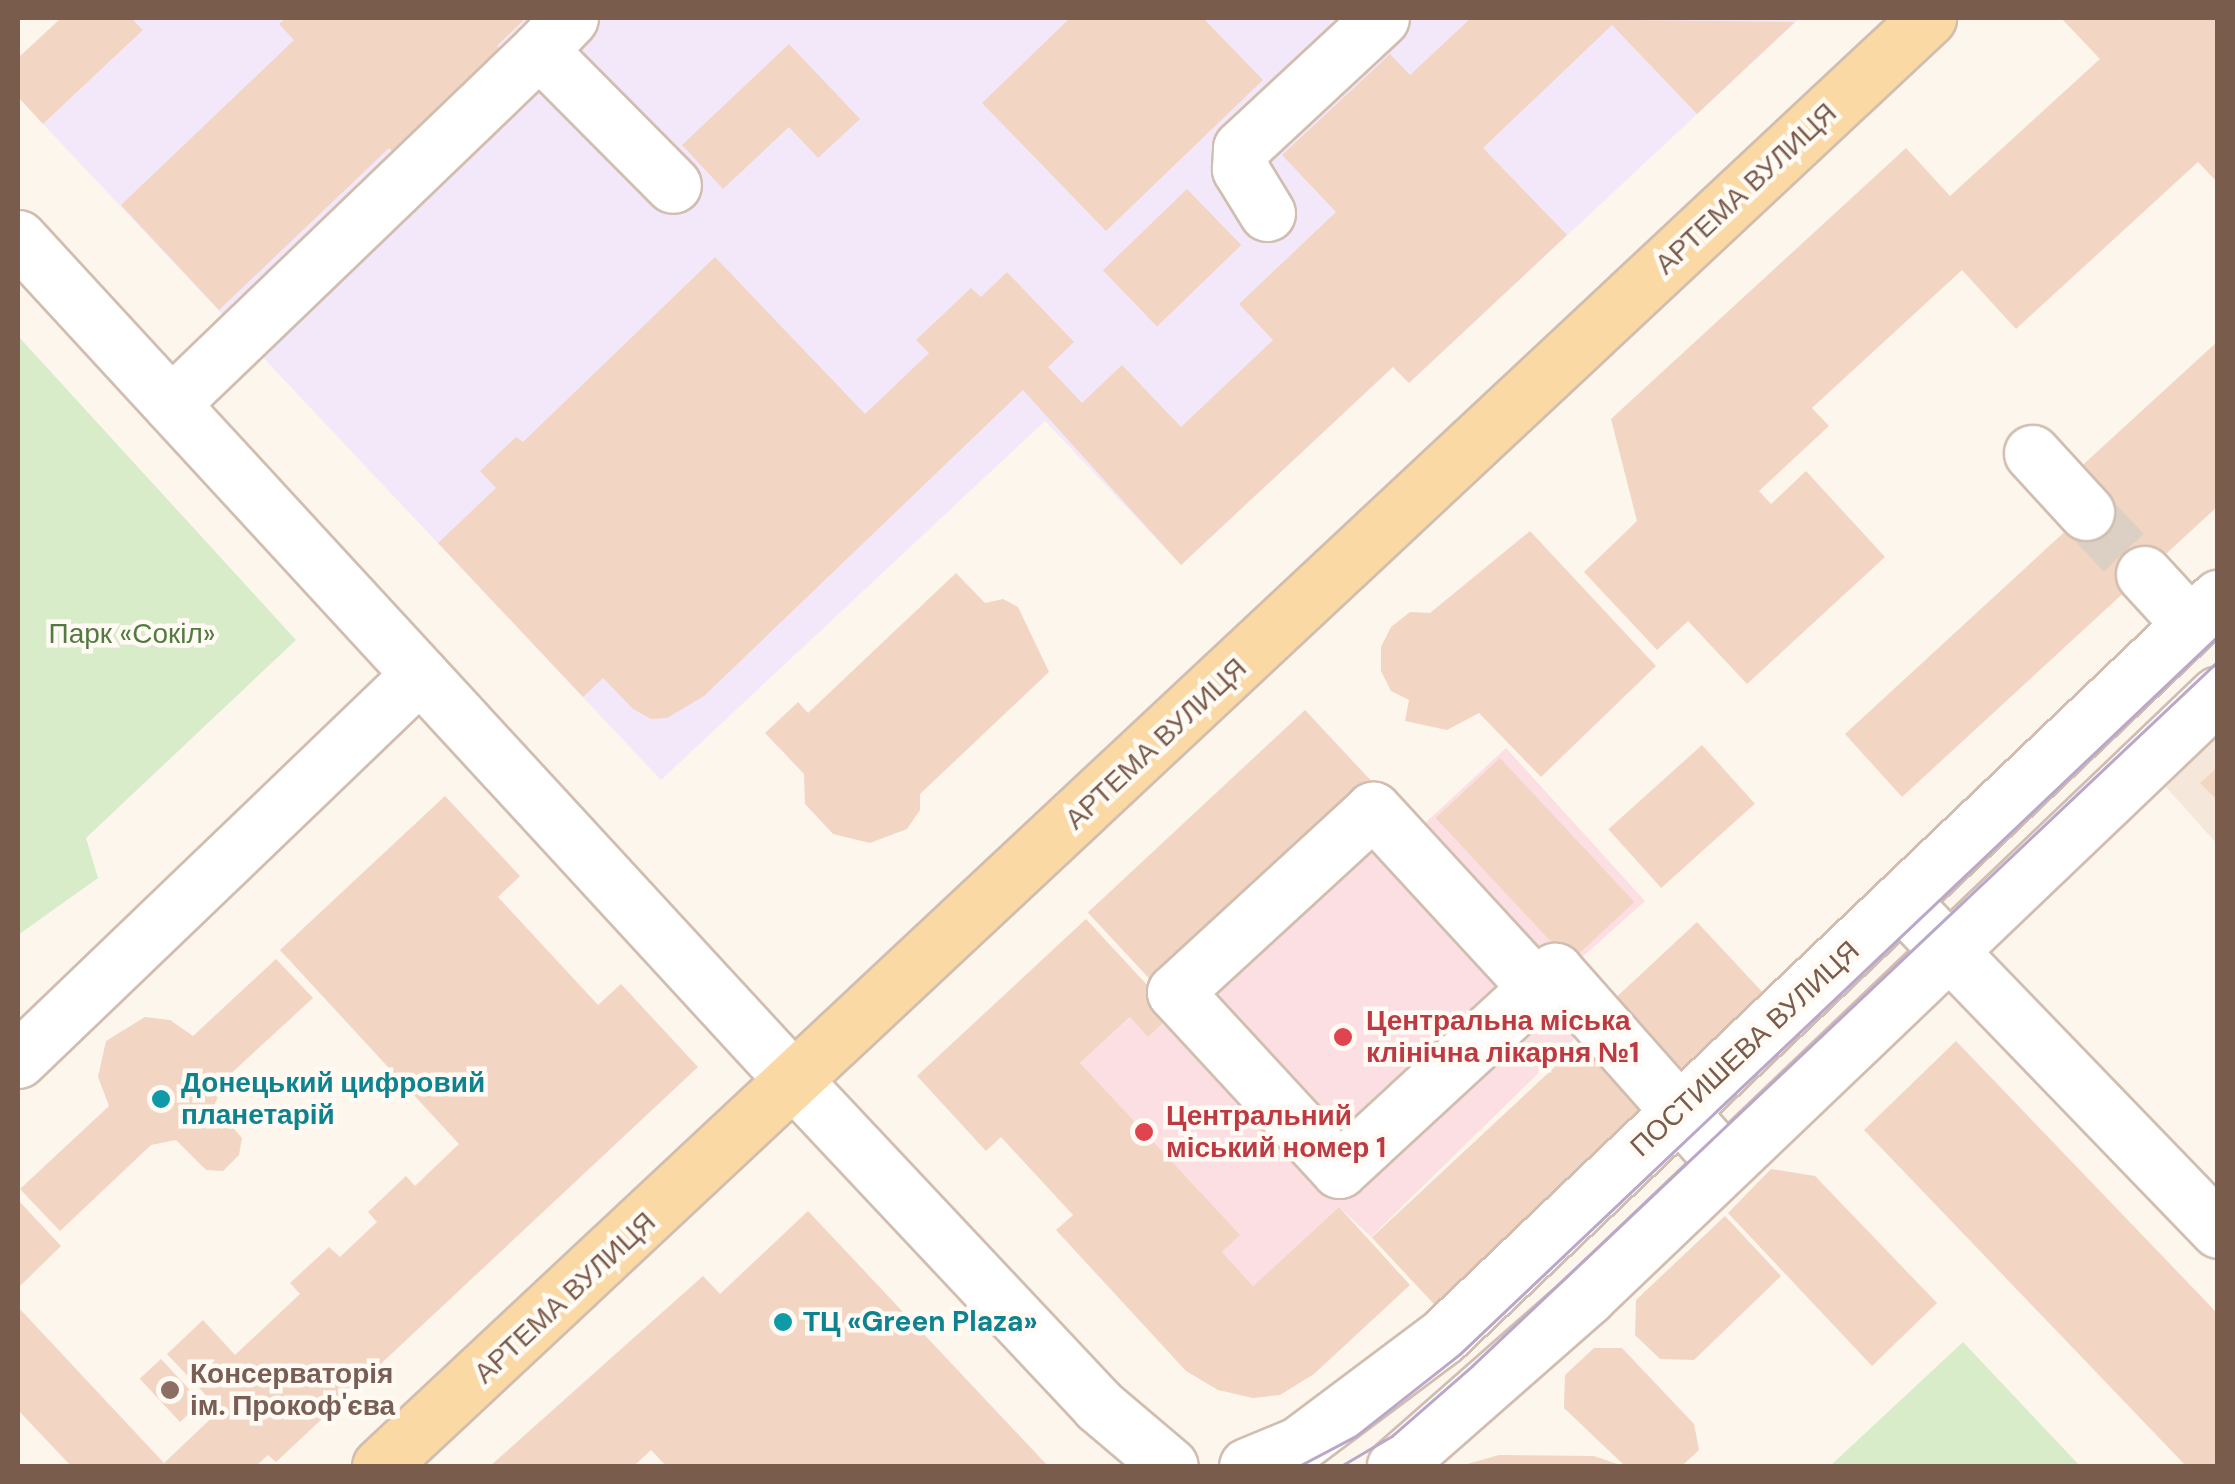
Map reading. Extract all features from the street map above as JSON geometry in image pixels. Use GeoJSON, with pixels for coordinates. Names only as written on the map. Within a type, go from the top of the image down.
{"type":"FeatureCollection","features":[{"type":"Feature","properties":{"kind":"main road","name":"АРТЕМА ВУЛИЦЯ"},"geometry":{"type":"LineString","coordinates":[[380,1466],[796,1083],[1928,18]]}},
{"type":"Feature","properties":{"kind":"street"},"geometry":{"type":"LineString","coordinates":[[1267,213],[1240,169],[1241,148],[1382,18]]}},
{"type":"Feature","properties":{"kind":"street"},"geometry":{"type":"LineString","coordinates":[[171,404],[554,34],[673,185]]}},
{"type":"Feature","properties":{"kind":"street"},"geometry":{"type":"LineString","coordinates":[[18,238],[1098,1405],[1170,1466]]}},
{"type":"Feature","properties":{"kind":"street"},"geometry":{"type":"LineString","coordinates":[[2032,453],[2086,512]]}},
{"type":"Feature","properties":{"kind":"street"},"geometry":{"type":"LineString","coordinates":[[2144,574],[2204,611]]}},
{"type":"Feature","properties":{"kind":"street","name":"ПОСТИШЕВА ВУЛИЦЯ"},"geometry":{"type":"LineString","coordinates":[[1247,1466],[1298,1445],[1442,1337],[2204,611]]}},
{"type":"Feature","properties":{"kind":"street"},"geometry":{"type":"LineString","coordinates":[[18,1060],[420,674]]}},
{"type":"Feature","properties":{"kind":"street"},"geometry":{"type":"LineString","coordinates":[[1406,1461],[2218,694]]}},
{"type":"Feature","properties":{"kind":"street"},"geometry":{"type":"LineString","coordinates":[[1536,987],[1373,810],[1175,992],[1339,1170],[1556,971],[1724,1162]]}},
{"type":"Feature","properties":{"kind":"street"},"geometry":{"type":"LineString","coordinates":[[1902,902],[2218,1230]]}},
{"type":"Feature","properties":{"kind":"shaded area"},"geometry":{"type":"Polygon","coordinates":[[[131,18],[1800,18],[1409,383],[1393,367],[1181,565],[1045,421],[661,780],[43,124],[142,31],[131,18]]]}},
{"type":"Feature","properties":{"kind":"shaded area"},"geometry":{"type":"Polygon","coordinates":[[[2217,737],[2217,844],[2166,787],[2217,737]]]}},
{"type":"Feature","properties":{"kind":"shaded area","name":"Центральна міська клінічна лікарня №1"},"geometry":{"type":"Polygon","coordinates":[[[1506,748],[1645,901],[1571,967],[1603,1010],[1371,1237],[1339,1207],[1253,1286],[1222,1252],[1239,1235],[1080,1063],[1383,787],[1421,827],[1506,748]]]}},
{"type":"Feature","properties":{"kind":"green space","name":"Парк «Сокіл»"},"geometry":{"type":"Polygon","coordinates":[[[18,336],[296,640],[86,838],[98,878],[18,935],[18,336]]]}},
{"type":"Feature","properties":{"kind":"green space"},"geometry":{"type":"Polygon","coordinates":[[[1963,1342],[2080,1466],[1830,1466],[1963,1342]]]}},
{"type":"Feature","properties":{"kind":"building"},"geometry":{"type":"Polygon","coordinates":[[[61,18],[131,18],[143,30],[43,124],[18,97],[18,58],[61,18]]]}},
{"type":"Feature","properties":{"kind":"building"},"geometry":{"type":"Polygon","coordinates":[[[286,18],[526,18],[497,46],[508,56],[399,159],[389,148],[219,310],[121,205],[294,40],[279,24],[286,18]]]}},
{"type":"Feature","properties":{"kind":"building"},"geometry":{"type":"Polygon","coordinates":[[[1070,18],[1203,18],[1263,80],[1106,231],[982,103],[1070,18]]]}},
{"type":"Feature","properties":{"kind":"building"},"geometry":{"type":"Polygon","coordinates":[[[1471,18],[1795,22],[1697,114],[1612,25],[1483,148],[1567,235],[1409,383],[1393,367],[1181,565],[1023,390],[704,696],[667,718],[651,719],[633,709],[603,678],[583,697],[438,543],[496,488],[480,471],[516,437],[523,442],[715,257],[865,414],[929,353],[916,340],[971,288],[981,297],[1007,272],[1074,342],[1048,367],[1082,403],[1122,365],[1181,427],[1273,340],[1239,304],[1336,212],[1282,155],[1390,54],[1410,75],[1471,18]]]}},
{"type":"Feature","properties":{"kind":"building"},"geometry":{"type":"Polygon","coordinates":[[[2061,18],[2218,18],[2218,183],[2198,162],[2016,329],[1962,270],[1812,408],[1829,426],[1759,491],[1771,504],[1806,471],[1885,557],[1747,684],[1688,621],[1657,650],[1584,572],[1637,521],[1611,419],[1906,148],[1950,196],[2100,59],[2061,18]]]}},
{"type":"Feature","properties":{"kind":"building"},"geometry":{"type":"Polygon","coordinates":[[[789,44],[860,119],[818,158],[789,127],[723,189],[682,145],[789,44]]]}},
{"type":"Feature","properties":{"kind":"building"},"geometry":{"type":"Polygon","coordinates":[[[1187,189],[1241,245],[1157,326],[1103,270],[1187,189]]]}},
{"type":"Feature","properties":{"kind":"building"},"geometry":{"type":"Polygon","coordinates":[[[2218,341],[2218,506],[1902,797],[1845,734],[2099,500],[2074,473],[2218,341]]]}},
{"type":"Feature","properties":{"kind":"building"},"geometry":{"type":"Polygon","coordinates":[[[1530,531],[1656,666],[1541,777],[1479,713],[1447,730],[1405,721],[1409,700],[1391,691],[1381,671],[1381,647],[1391,627],[1410,612],[1430,613],[1530,531]]]}},
{"type":"Feature","properties":{"kind":"building"},"geometry":{"type":"Polygon","coordinates":[[[956,573],[985,603],[1003,599],[1018,607],[1049,672],[920,794],[920,810],[907,829],[870,843],[833,834],[805,804],[804,774],[765,733],[798,702],[808,713],[956,573]]]}},
{"type":"Feature","properties":{"kind":"building"},"geometry":{"type":"Polygon","coordinates":[[[1305,710],[1374,784],[1157,986],[1088,913],[1305,710]]]}},
{"type":"Feature","properties":{"kind":"building"},"geometry":{"type":"Polygon","coordinates":[[[1702,745],[1755,804],[1661,888],[1608,829],[1702,745]]]}},
{"type":"Feature","properties":{"kind":"building"},"geometry":{"type":"Polygon","coordinates":[[[1500,758],[1634,902],[1570,962],[1436,818],[1500,758]]]}},
{"type":"Feature","properties":{"kind":"building"},"geometry":{"type":"Polygon","coordinates":[[[2218,767],[2218,801],[2200,783],[2218,767]]]}},
{"type":"Feature","properties":{"kind":"building"},"geometry":{"type":"Polygon","coordinates":[[[445,796],[520,876],[498,897],[598,1005],[621,984],[698,1067],[276,1462],[268,1455],[256,1466],[71,1466],[18,1410],[18,1307],[164,1463],[220,1410],[167,1354],[203,1320],[235,1355],[300,1294],[290,1283],[329,1247],[340,1257],[377,1222],[368,1212],[406,1176],[415,1186],[459,1144],[280,950],[445,796]]]}},
{"type":"Feature","properties":{"kind":"building"},"geometry":{"type":"Polygon","coordinates":[[[1086,919],[1173,1013],[1148,1037],[1130,1017],[1080,1063],[1240,1235],[1222,1252],[1253,1286],[1339,1207],[1410,1285],[1314,1374],[1280,1395],[1253,1398],[1218,1390],[1186,1371],[1056,1230],[1073,1215],[1001,1137],[986,1151],[917,1076],[1086,919]]]}},
{"type":"Feature","properties":{"kind":"building"},"geometry":{"type":"Polygon","coordinates":[[[1697,922],[1762,992],[1668,1080],[1603,1010],[1697,922]]]}},
{"type":"Feature","properties":{"kind":"building","name":"Донецький цифровий планетарій"},"geometry":{"type":"Polygon","coordinates":[[[276,959],[313,998],[225,1079],[214,1106],[242,1138],[239,1155],[223,1171],[206,1170],[176,1140],[151,1145],[60,1231],[20,1189],[109,1106],[98,1077],[106,1041],[145,1017],[170,1020],[193,1036],[276,959]]]}},
{"type":"Feature","properties":{"kind":"building"},"geometry":{"type":"Polygon","coordinates":[[[1589,1035],[1651,1102],[1434,1304],[1372,1238],[1589,1035]]]}},
{"type":"Feature","properties":{"kind":"building"},"geometry":{"type":"Polygon","coordinates":[[[1956,1041],[2218,1314],[2218,1466],[2186,1466],[1864,1130],[1956,1041]]]}},
{"type":"Feature","properties":{"kind":"building"},"geometry":{"type":"Polygon","coordinates":[[[1771,1169],[1815,1176],[1937,1303],[1872,1366],[1728,1213],[1771,1169]]]}},
{"type":"Feature","properties":{"kind":"building"},"geometry":{"type":"Polygon","coordinates":[[[18,1200],[61,1246],[18,1288],[18,1200]]]}},
{"type":"Feature","properties":{"kind":"building","name":"ТЦ «Green Plaza»"},"geometry":{"type":"Polygon","coordinates":[[[808,1211],[1048,1466],[666,1466],[651,1450],[634,1466],[490,1466],[703,1276],[720,1294],[808,1211]]]}},
{"type":"Feature","properties":{"kind":"building"},"geometry":{"type":"Polygon","coordinates":[[[1725,1216],[1781,1276],[1694,1360],[1660,1359],[1635,1335],[1636,1300],[1725,1216]]]}},
{"type":"Feature","properties":{"kind":"building"},"geometry":{"type":"Polygon","coordinates":[[[1594,1348],[1622,1348],[1694,1424],[1699,1450],[1682,1466],[1625,1466],[1564,1408],[1565,1375],[1594,1348]]]}},
{"type":"Feature","properties":{"kind":"building","name":"Консерваторія ім. Прокоф'єва"},"geometry":{"type":"Polygon","coordinates":[[[161,1359],[201,1402],[180,1422],[140,1379],[161,1359]]]}},
{"type":"Feature","properties":{"kind":"building"},"geometry":{"type":"Polygon","coordinates":[[[1499,1455],[1594,1456],[1623,1466],[1460,1466],[1499,1455]]]}},
{"type":"Feature","properties":{"kind":"tunnel"},"geometry":{"type":"LineString","coordinates":[[2086,512],[2144,574]]}},
{"type":"Feature","properties":{"kind":"tram line"},"geometry":{"type":"LineString","coordinates":[[1299,1466],[1356,1436],[1460,1354],[2218,636]]}},
{"type":"Feature","properties":{"kind":"tram line"},"geometry":{"type":"LineString","coordinates":[[1341,1466],[1392,1436],[1472,1366],[2218,661]]}},
{"type":"Feature","properties":{"kind":"place","name":"Центральна міська клінічна лікарня №1"},"geometry":{"type":"Point","coordinates":[1343,1037]}},
{"type":"Feature","properties":{"kind":"place","name":"Донецький цифровий планетарій"},"geometry":{"type":"Point","coordinates":[161,1099]}},
{"type":"Feature","properties":{"kind":"place","name":"Центральний міський номер 1"},"geometry":{"type":"Point","coordinates":[1144,1132]}},
{"type":"Feature","properties":{"kind":"place","name":"ТЦ «Green Plaza»"},"geometry":{"type":"Point","coordinates":[783,1322]}},
{"type":"Feature","properties":{"kind":"place","name":"Консерваторія ім. Прокоф'єва"},"geometry":{"type":"Point","coordinates":[170,1390]}}]}
